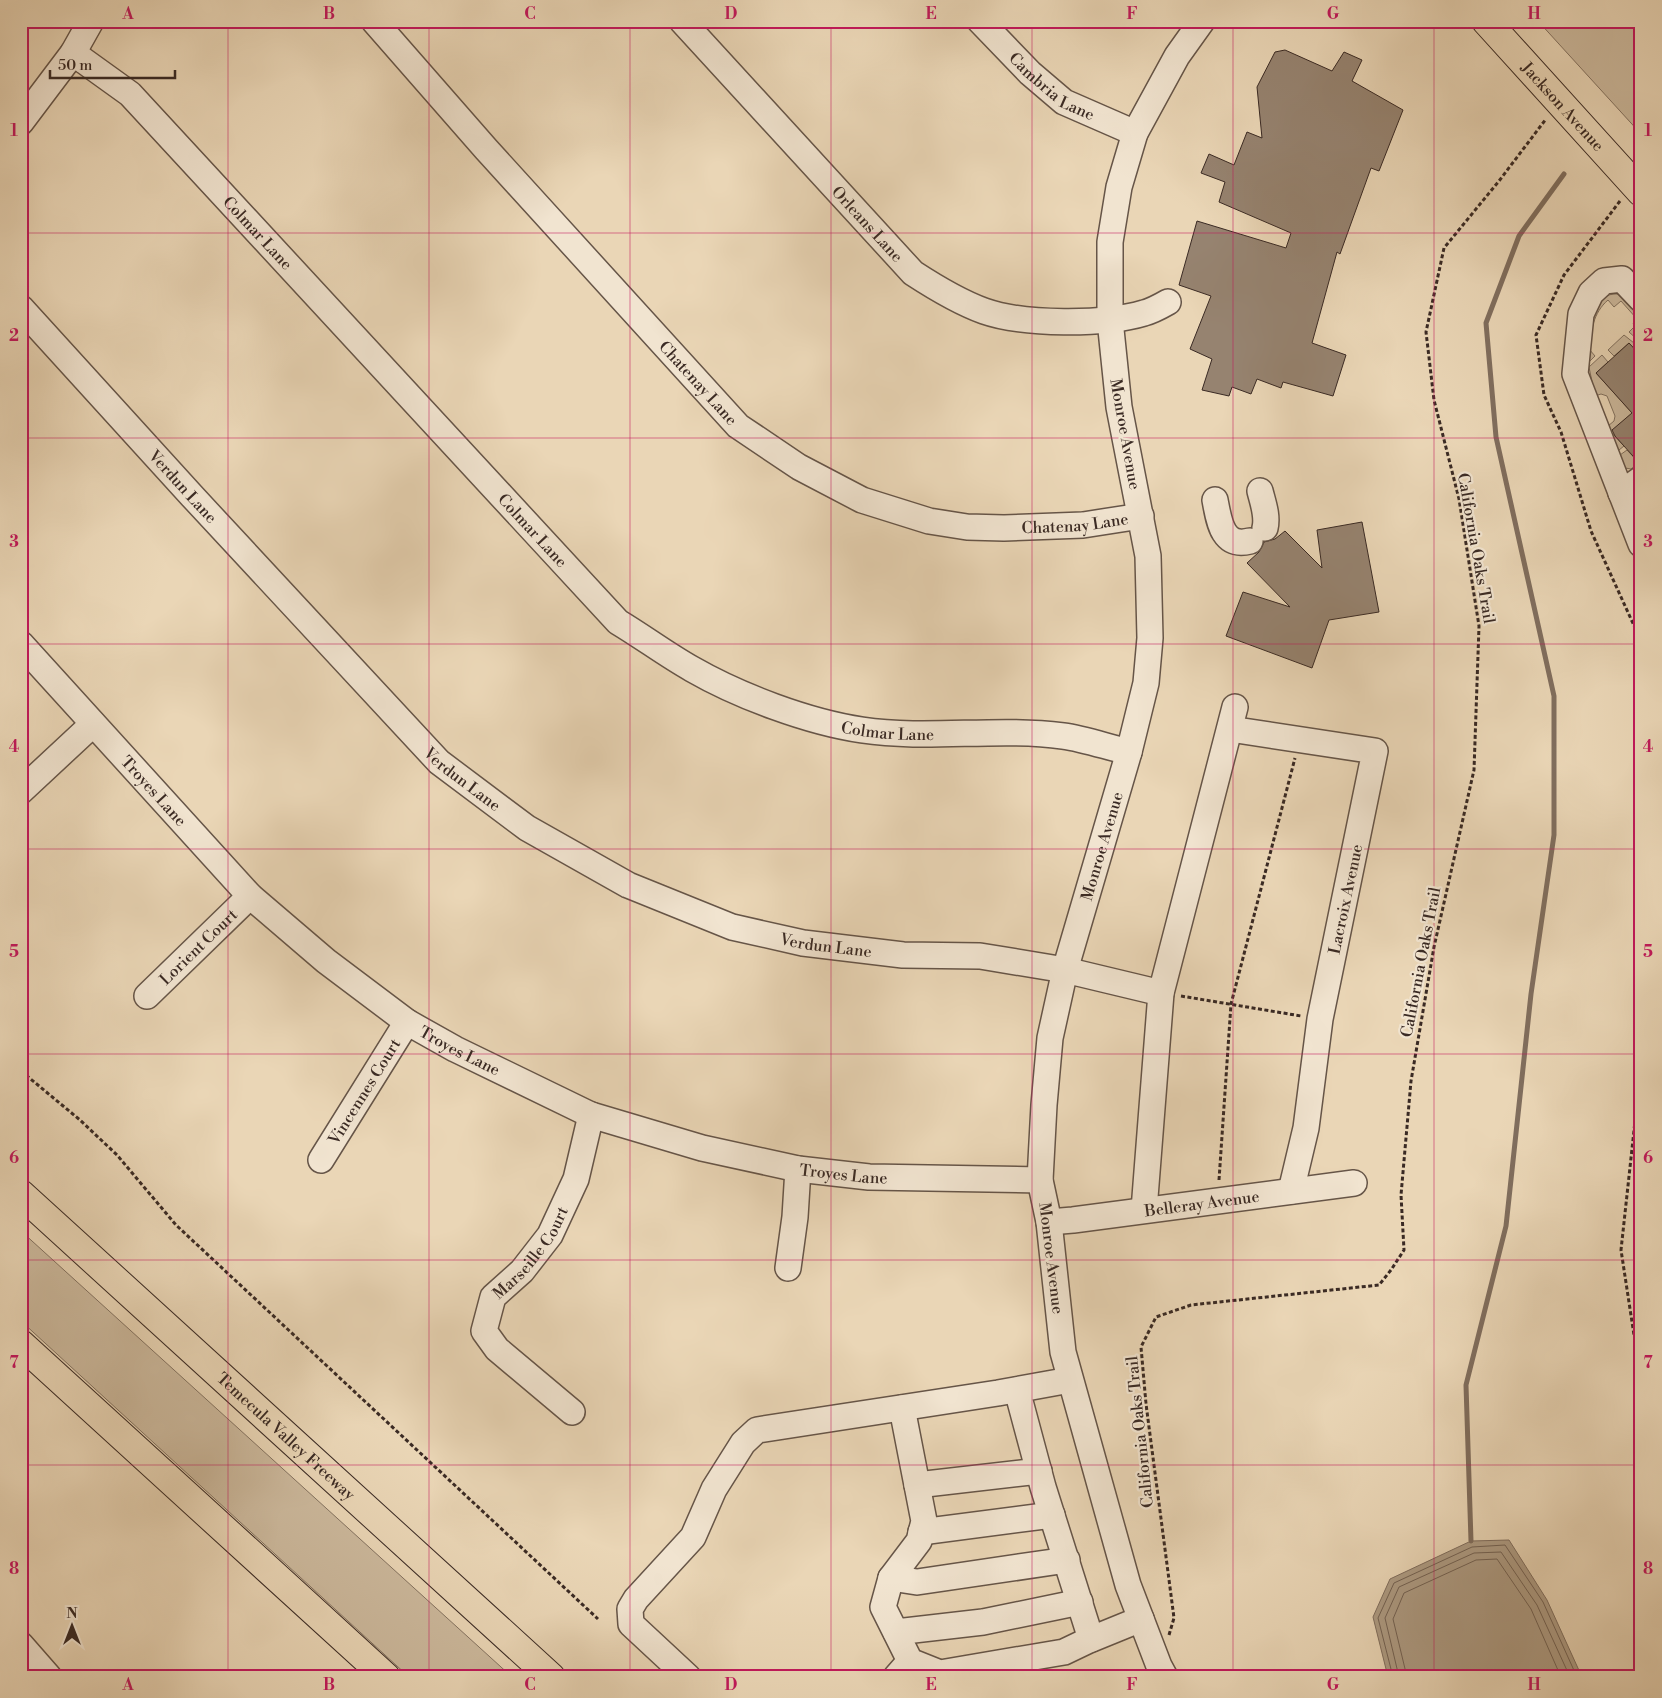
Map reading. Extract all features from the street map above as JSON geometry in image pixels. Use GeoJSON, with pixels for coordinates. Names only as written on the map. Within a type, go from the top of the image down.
{"type":"FeatureCollection","features":[{"type":"Feature","properties":{"kind":"main road","name":"Jackson Avenue"},"geometry":{"type":"LineString","coordinates":[[1486,21],[1641,192]]}},
{"type":"Feature","properties":{"kind":"main road","name":"Temecula Valley Freeway"},"geometry":{"type":"LineString","coordinates":[[21,1194],[552,1677]]}},
{"type":"Feature","properties":{"kind":"main road"},"geometry":{"type":"LineString","coordinates":[[21,1344],[386,1677]]}},
{"type":"Feature","properties":{"kind":"street"},"geometry":{"type":"LineString","coordinates":[[21,122],[73,53],[91,21]]}},
{"type":"Feature","properties":{"kind":"street","name":"Chatenay Lane"},"geometry":{"type":"LineString","coordinates":[[374,21],[486,149],[738,426],[799,467],[862,500],[929,521],[967,527],[1004,528],[1082,525],[1141,516]]}},
{"type":"Feature","properties":{"kind":"street","name":"Orleans Lane"},"geometry":{"type":"LineString","coordinates":[[682,21],[914,273],[950,296],[986,312],[1047,322],[1110,320],[1145,313],[1168,302]]}},
{"type":"Feature","properties":{"kind":"street","name":"Monroe Avenue"},"geometry":{"type":"LineString","coordinates":[[1162,1671],[1128,1585],[1063,1352],[1050,1222],[1040,1180],[1050,1038],[1065,970],[1129,752],[1146,683],[1150,638],[1148,556],[1119,407],[1110,320],[1110,242],[1119,187],[1135,133],[1177,56],[1202,21]]}},
{"type":"Feature","properties":{"kind":"street","name":"Cambria Lane"},"geometry":{"type":"LineString","coordinates":[[987,24],[1030,73],[1064,102],[1135,133]]}},
{"type":"Feature","properties":{"kind":"street","name":"Colmar Lane"},"geometry":{"type":"LineString","coordinates":[[73,53],[130,94],[618,622],[692,669],[748,696],[806,716],[862,730],[935,735],[1014,733],[1063,736],[1129,752]]}},
{"type":"Feature","properties":{"kind":"street"},"geometry":{"type":"LineString","coordinates":[[1641,299],[1622,279],[1604,281],[1591,293],[1581,314],[1575,374],[1631,486],[1641,544]]}},
{"type":"Feature","properties":{"kind":"street","name":"Verdun Lane"},"geometry":{"type":"LineString","coordinates":[[21,308],[192,496],[439,762],[527,828],[628,885],[732,927],[803,943],[903,955],[980,956],[1065,970],[1161,992]]}},
{"type":"Feature","properties":{"kind":"street"},"geometry":{"type":"LineString","coordinates":[[1215,500],[1220,525],[1229,539],[1238,542],[1258,535],[1267,522],[1260,491]]}},
{"type":"Feature","properties":{"kind":"street","name":"Troyes Lane"},"geometry":{"type":"LineString","coordinates":[[21,644],[250,896],[326,961],[407,1022],[464,1053],[591,1115],[702,1148],[798,1169],[870,1177],[1040,1180]]}},
{"type":"Feature","properties":{"kind":"street","name":"Lacroix Avenue"},"geometry":{"type":"LineString","coordinates":[[1161,992],[1233,718],[1300,739],[1375,751],[1320,1019],[1306,1128],[1291,1191]]}},
{"type":"Feature","properties":{"kind":"street"},"geometry":{"type":"LineString","coordinates":[[21,791],[93,724]]}},
{"type":"Feature","properties":{"kind":"street","name":"Lorient Court"},"geometry":{"type":"LineString","coordinates":[[147,996],[250,896]]}},
{"type":"Feature","properties":{"kind":"street"},"geometry":{"type":"LineString","coordinates":[[1144,1210],[1161,992]]}},
{"type":"Feature","properties":{"kind":"street","name":"Vincennes Court"},"geometry":{"type":"LineString","coordinates":[[321,1160],[407,1022]]}},
{"type":"Feature","properties":{"kind":"street","name":"Marseille Court"},"geometry":{"type":"LineString","coordinates":[[572,1412],[497,1349],[484,1331],[493,1297],[522,1271],[550,1235],[576,1179],[591,1115]]}},
{"type":"Feature","properties":{"kind":"street"},"geometry":{"type":"LineString","coordinates":[[788,1268],[795,1217],[798,1169]]}},
{"type":"Feature","properties":{"kind":"street","name":"Belleray Avenue"},"geometry":{"type":"LineString","coordinates":[[1050,1222],[1354,1183]]}},
{"type":"Feature","properties":{"kind":"street"},"geometry":{"type":"LineString","coordinates":[[688,1677],[630,1624],[630,1609],[636,1598],[693,1537],[714,1489],[743,1443],[757,1430],[1017,1390],[1070,1380]]}},
{"type":"Feature","properties":{"kind":"street"},"geometry":{"type":"LineString","coordinates":[[1017,1390],[1052,1515],[1091,1639]]}},
{"type":"Feature","properties":{"kind":"street"},"geometry":{"type":"LineString","coordinates":[[902,1408],[924,1522],[919,1541],[891,1578],[883,1607],[896,1632],[903,1669],[940,1673],[1064,1652],[1141,1619]]}},
{"type":"Feature","properties":{"kind":"street"},"geometry":{"type":"LineString","coordinates":[[917,1485],[1039,1471]]}},
{"type":"Feature","properties":{"kind":"street"},"geometry":{"type":"LineString","coordinates":[[921,1532],[1052,1515]]}},
{"type":"Feature","properties":{"kind":"street"},"geometry":{"type":"LineString","coordinates":[[891,1578],[917,1582],[1067,1560]]}},
{"type":"Feature","properties":{"kind":"street"},"geometry":{"type":"LineString","coordinates":[[896,1632],[983,1622],[1080,1602]]}},
{"type":"Feature","properties":{"kind":"street"},"geometry":{"type":"LineString","coordinates":[[21,1645],[49,1677]]}},
{"type":"Feature","properties":{"kind":"path","name":"California Oaks Trail"},"geometry":{"type":"LineString","coordinates":[[1162,1671],[1174,1618],[1146,1404],[1142,1347],[1156,1317],[1191,1305],[1379,1285],[1404,1250],[1401,1195],[1411,1081],[1434,947],[1474,770],[1479,626],[1459,499],[1434,400],[1426,332],[1444,248],[1499,181],[1559,102]]}},
{"type":"Feature","properties":{"kind":"path"},"geometry":{"type":"LineString","coordinates":[[1218,1201],[1231,1004],[1300,739]]}},
{"type":"Feature","properties":{"kind":"path"},"geometry":{"type":"LineString","coordinates":[[1161,992],[1320,1019]]}},
{"type":"Feature","properties":{"kind":"path"},"geometry":{"type":"LineString","coordinates":[[1641,1066],[1621,1250],[1634,1335],[1641,1351]]}},
{"type":"Feature","properties":{"kind":"path"},"geometry":{"type":"LineString","coordinates":[[21,1071],[117,1155],[176,1225],[598,1619]]}},
{"type":"Feature","properties":{"kind":"shaded area"},"geometry":{"type":"Polygon","coordinates":[[[1538,21],[1641,21],[1641,134],[1538,21]]]}},
{"type":"Feature","properties":{"kind":"shaded area"},"geometry":{"type":"Polygon","coordinates":[[[1611,294],[1623,295],[1641,310],[1641,341],[1629,332],[1635,326],[1633,323],[1637,319],[1621,301],[1614,307],[1608,300],[1596,316],[1589,349],[1595,356],[1588,363],[1587,338],[1594,311],[1603,298],[1611,294]]]}},
{"type":"Feature","properties":{"kind":"shaded area"},"geometry":{"type":"Polygon","coordinates":[[[1624,335],[1634,343],[1641,345],[1641,356],[1629,343],[1614,356],[1608,350],[1624,335]]]}},
{"type":"Feature","properties":{"kind":"shaded area"},"geometry":{"type":"Polygon","coordinates":[[[1602,355],[1608,362],[1596,373],[1632,413],[1611,432],[1624,446],[1619,450],[1617,450],[1608,426],[1614,421],[1615,416],[1607,396],[1601,394],[1595,396],[1589,367],[1602,355]]]}},
{"type":"Feature","properties":{"kind":"shaded area"},"geometry":{"type":"Polygon","coordinates":[[[1627,450],[1639,463],[1631,469],[1625,468],[1620,455],[1627,450]]]}},
{"type":"Feature","properties":{"kind":"shaded area"},"geometry":{"type":"Polygon","coordinates":[[[21,1231],[512,1677],[409,1677],[21,1321],[21,1231]]]}},
{"type":"Feature","properties":{"kind":"water"},"geometry":{"type":"Polygon","coordinates":[[[1509,1540],[1547,1600],[1582,1677],[1388,1677],[1373,1617],[1390,1579],[1471,1541],[1509,1540]]]}},
{"type":"Feature","properties":{"kind":"building"},"geometry":{"type":"Polygon","coordinates":[[[1285,50],[1332,71],[1344,52],[1362,60],[1352,81],[1403,110],[1379,171],[1371,168],[1340,254],[1337,252],[1312,343],[1346,355],[1333,396],[1283,382],[1281,388],[1257,379],[1251,394],[1232,387],[1229,396],[1202,390],[1212,359],[1190,349],[1211,296],[1179,285],[1197,221],[1286,248],[1291,233],[1219,202],[1225,182],[1201,173],[1209,154],[1234,165],[1247,132],[1262,138],[1257,87],[1275,52],[1285,50]]]}},
{"type":"Feature","properties":{"kind":"building"},"geometry":{"type":"Polygon","coordinates":[[[1629,343],[1641,356],[1641,465],[1615,436],[1612,430],[1632,413],[1596,373],[1629,343]]]}},
{"type":"Feature","properties":{"kind":"building"},"geometry":{"type":"Polygon","coordinates":[[[1362,522],[1379,612],[1329,620],[1312,668],[1226,636],[1243,592],[1290,607],[1247,563],[1259,552],[1264,542],[1275,539],[1285,531],[1322,568],[1317,530],[1362,522]]]}},
{"type":"Feature","properties":{"kind":"waterway"},"geometry":{"type":"LineString","coordinates":[[1471,1541],[1466,1385],[1506,1226],[1531,994],[1554,835],[1554,696],[1496,437],[1486,323],[1519,236],[1564,174]]}}]}
